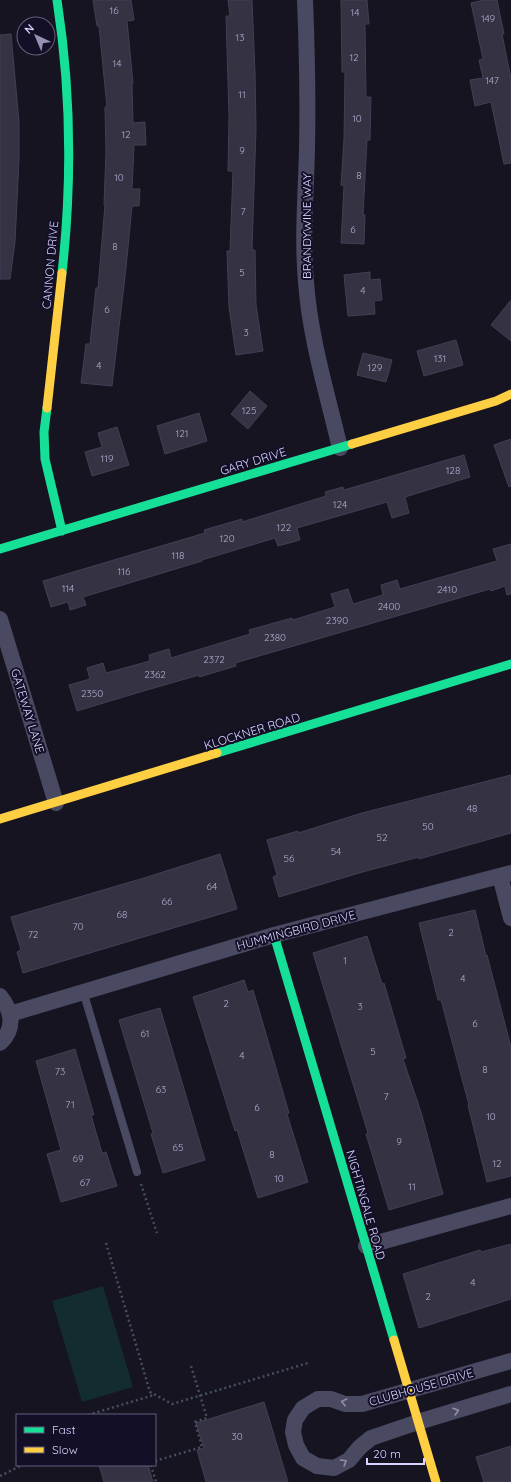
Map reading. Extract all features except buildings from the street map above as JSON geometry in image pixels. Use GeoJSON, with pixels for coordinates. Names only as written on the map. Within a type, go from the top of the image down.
{"type":"FeatureCollection","features":[{"type":"Feature","properties":{"kind":"street","name":"CANNON DRIVE"},"geometry":{"type":"LineString","coordinates":[[57,0],[62,32],[67,93],[68,153],[66,237],[44,432],[45,459],[62,531]]}},
{"type":"Feature","properties":{"kind":"street","name":"BRANDYWINE WAY"},"geometry":{"type":"LineString","coordinates":[[305,0],[307,147],[304,235],[306,282],[313,340],[340,448]]}},
{"type":"Feature","properties":{"kind":"street","name":"GARY DRIVE"},"geometry":{"type":"LineString","coordinates":[[0,549],[496,402],[511,394]]}},
{"type":"Feature","properties":{"kind":"street","name":"GATEWAY LANE"},"geometry":{"type":"LineString","coordinates":[[0,619],[56,803]]}},
{"type":"Feature","properties":{"kind":"street","name":"KLOCKNER ROAD"},"geometry":{"type":"LineString","coordinates":[[0,820],[511,664]]}},
{"type":"Feature","properties":{"kind":"street"},"geometry":{"type":"LineString","coordinates":[[506,874],[511,918]]}},
{"type":"Feature","properties":{"kind":"street","name":"HUMMINGBIRD DRIVE"},"geometry":{"type":"LineString","coordinates":[[10,1014],[274,935],[506,874]]}},
{"type":"Feature","properties":{"kind":"street","name":"NIGHTINGALE ROAD"},"geometry":{"type":"LineString","coordinates":[[274,935],[408,1392],[436,1482]]}},
{"type":"Feature","properties":{"kind":"street"},"geometry":{"type":"LineString","coordinates":[[0,996],[6,1004],[10,1014],[11,1024],[8,1034],[0,1043]]}},
{"type":"Feature","properties":{"kind":"street"},"geometry":{"type":"LineString","coordinates":[[366,1246],[511,1206]]}},
{"type":"Feature","properties":{"kind":"street","name":"CLUBHOUSE DRIVE"},"geometry":{"type":"LineString","coordinates":[[511,1361],[408,1392],[362,1404],[345,1404],[331,1399],[318,1399],[303,1408],[295,1420],[293,1432],[296,1445],[303,1458],[317,1466],[334,1468],[349,1460],[360,1447],[371,1438],[511,1394]]}},
{"type":"Feature","properties":{"kind":"lane"},"geometry":{"type":"LineString","coordinates":[[83,991],[138,1172]]}},
{"type":"Feature","properties":{"kind":"path"},"geometry":{"type":"LineString","coordinates":[[138,1172],[157,1233]]}},
{"type":"Feature","properties":{"kind":"path"},"geometry":{"type":"LineString","coordinates":[[106,1243],[150,1392],[154,1395],[172,1404],[308,1363]]}},
{"type":"Feature","properties":{"kind":"path"},"geometry":{"type":"LineString","coordinates":[[156,1461],[202,1447],[194,1422],[207,1418],[191,1366]]}},
{"type":"Feature","properties":{"kind":"path"},"geometry":{"type":"LineString","coordinates":[[91,1414],[154,1395]]}},
{"type":"Feature","properties":{"kind":"path"},"geometry":{"type":"LineString","coordinates":[[0,1476],[20,1466]]}},
{"type":"Feature","properties":{"kind":"path"},"geometry":{"type":"LineString","coordinates":[[151,1466],[156,1482]]}},
{"type":"Feature","properties":{"kind":"green space"},"geometry":{"type":"Polygon","coordinates":[[[103,1286],[133,1387],[82,1402],[52,1301],[103,1286]]]}},
{"type":"Feature","properties":{"kind":"traffic: fast"},"geometry":{"type":"LineString","coordinates":[[57,0],[65,68],[69,171],[62,273]]}},
{"type":"Feature","properties":{"kind":"traffic: fast"},"geometry":{"type":"LineString","coordinates":[[47,408],[44,432],[45,459],[62,531]]}},
{"type":"Feature","properties":{"kind":"traffic: fast"},"geometry":{"type":"LineString","coordinates":[[0,549],[352,444]]}},
{"type":"Feature","properties":{"kind":"traffic: fast"},"geometry":{"type":"LineString","coordinates":[[217,753],[511,664]]}},
{"type":"Feature","properties":{"kind":"traffic: fast"},"geometry":{"type":"LineString","coordinates":[[274,935],[394,1340]]}},
{"type":"Feature","properties":{"kind":"traffic: slow"},"geometry":{"type":"LineString","coordinates":[[47,408],[62,273]]}},
{"type":"Feature","properties":{"kind":"traffic: slow"},"geometry":{"type":"LineString","coordinates":[[352,444],[496,401],[511,394]]}},
{"type":"Feature","properties":{"kind":"traffic: slow"},"geometry":{"type":"LineString","coordinates":[[0,819],[217,753]]}},
{"type":"Feature","properties":{"kind":"traffic: slow"},"geometry":{"type":"LineString","coordinates":[[394,1340],[436,1482]]}}]}
